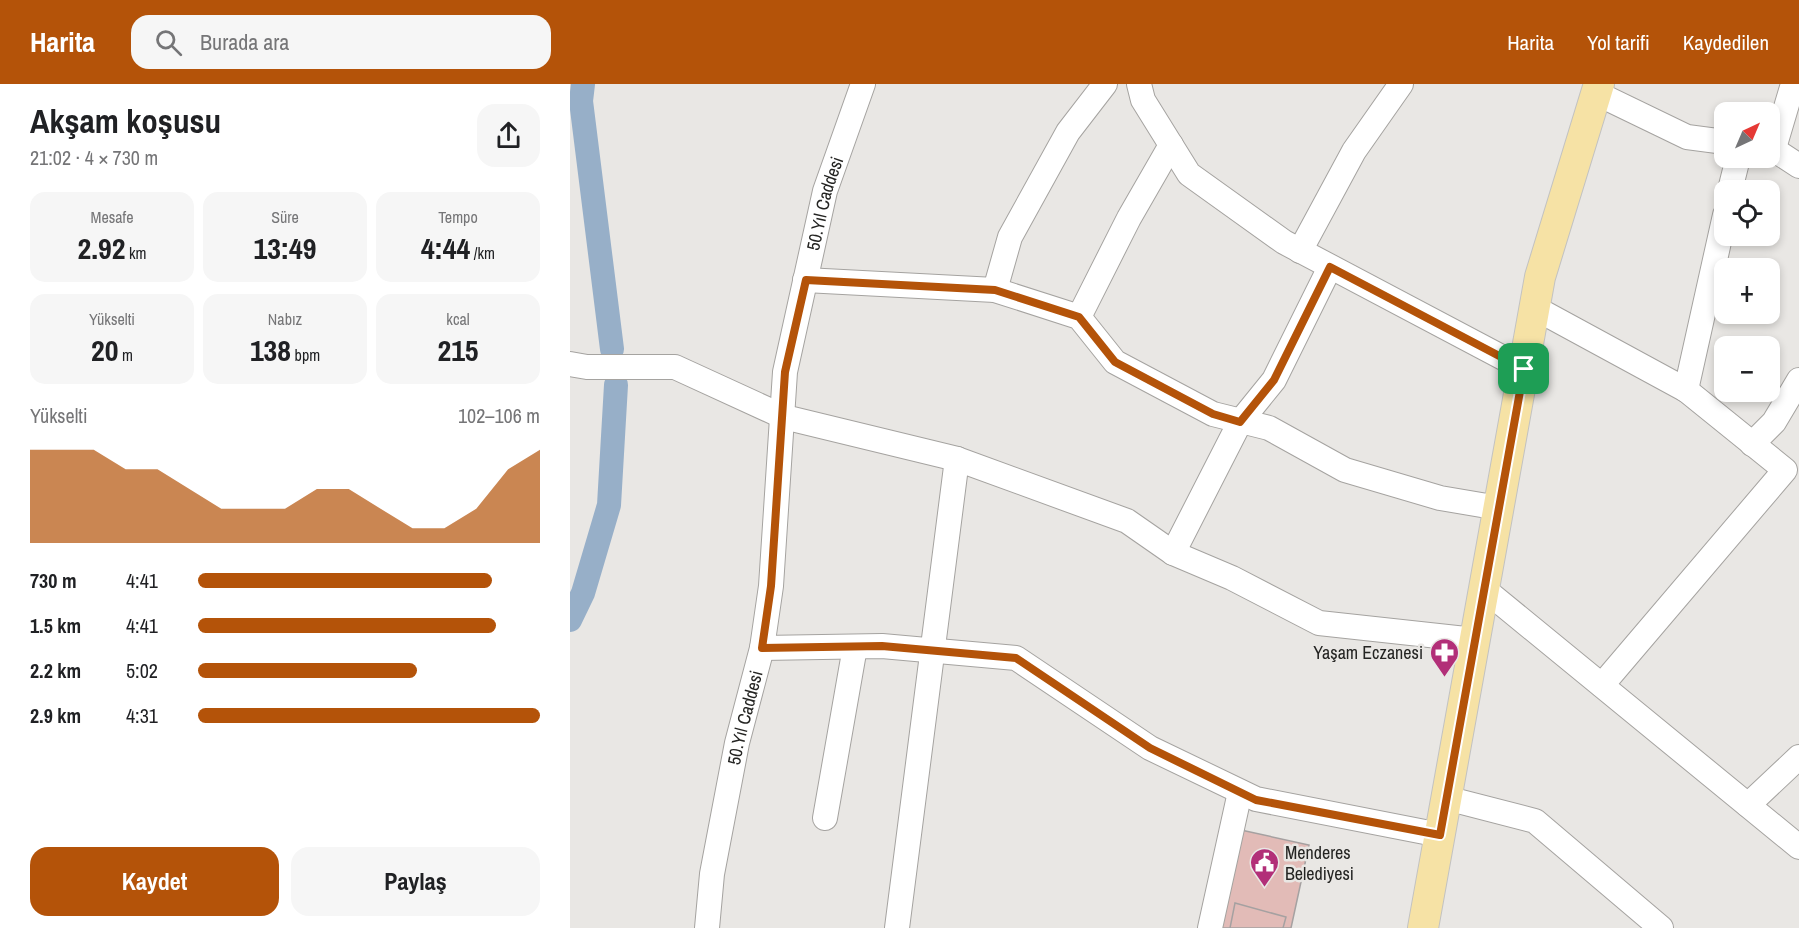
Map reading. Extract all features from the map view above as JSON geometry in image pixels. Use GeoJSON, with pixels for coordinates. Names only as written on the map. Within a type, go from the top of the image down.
{"type":"FeatureCollection","features":[{"type":"Feature","properties":{"kind":"main road"},"geometry":{"type":"LineString","coordinates":[[1423,928],[1540,277],[1598,89]]}},
{"type":"Feature","properties":{"kind":"street","name":"50.Yıl Caddesi"},"geometry":{"type":"LineString","coordinates":[[706,928],[712,874],[737,743],[762,648],[771,586],[784,417],[785,372],[825,191],[863,84]]}},
{"type":"Feature","properties":{"kind":"street"},"geometry":{"type":"LineString","coordinates":[[995,290],[1010,237],[1068,132],[1105,84]]}},
{"type":"Feature","properties":{"kind":"street"},"geometry":{"type":"LineString","coordinates":[[1300,251],[1354,151],[1401,84]]}},
{"type":"Feature","properties":{"kind":"street"},"geometry":{"type":"LineString","coordinates":[[1780,123],[1793,84]]}},
{"type":"Feature","properties":{"kind":"street"},"geometry":{"type":"LineString","coordinates":[[1146,89],[1171,145],[1189,174],[1284,242],[1524,369]]}},
{"type":"Feature","properties":{"kind":"street"},"geometry":{"type":"LineString","coordinates":[[1598,89],[1687,138],[1714,141]]}},
{"type":"Feature","properties":{"kind":"street"},"geometry":{"type":"LineString","coordinates":[[1079,317],[1124,228],[1171,145]]}},
{"type":"Feature","properties":{"kind":"street"},"geometry":{"type":"LineString","coordinates":[[1780,153],[1799,166]]}},
{"type":"Feature","properties":{"kind":"street"},"geometry":{"type":"LineString","coordinates":[[1686,390],[1718,246]]}},
{"type":"Feature","properties":{"kind":"street"},"geometry":{"type":"LineString","coordinates":[[1173,553],[1240,422],[1274,380],[1330,267]]}},
{"type":"Feature","properties":{"kind":"street"},"geometry":{"type":"LineString","coordinates":[[806,280],[995,290],[1079,317],[1115,362],[1213,414],[1269,428],[1345,470],[1440,498],[1499,508]]}},
{"type":"Feature","properties":{"kind":"street"},"geometry":{"type":"LineString","coordinates":[[1535,308],[1686,390],[1792,476],[1602,685]]}},
{"type":"Feature","properties":{"kind":"street"},"geometry":{"type":"LineString","coordinates":[[570,364],[587,367],[675,368],[784,417],[957,459],[1127,521],[1173,553],[1232,578],[1319,623],[1475,640]]}},
{"type":"Feature","properties":{"kind":"street"},"geometry":{"type":"LineString","coordinates":[[1752,444],[1774,422],[1799,380]]}},
{"type":"Feature","properties":{"kind":"street"},"geometry":{"type":"LineString","coordinates":[[897,928],[957,459]]}},
{"type":"Feature","properties":{"kind":"street"},"geometry":{"type":"LineString","coordinates":[[1484,589],[1799,847]]}},
{"type":"Feature","properties":{"kind":"street"},"geometry":{"type":"LineString","coordinates":[[825,818],[855,647]]}},
{"type":"Feature","properties":{"kind":"street"},"geometry":{"type":"LineString","coordinates":[[762,648],[855,647],[1016,658],[1150,748],[1256,800],[1440,835]]}},
{"type":"Feature","properties":{"kind":"street"},"geometry":{"type":"LineString","coordinates":[[1748,805],[1799,756]]}},
{"type":"Feature","properties":{"kind":"street"},"geometry":{"type":"LineString","coordinates":[[1210,928],[1240,792]]}},
{"type":"Feature","properties":{"kind":"street"},"geometry":{"type":"LineString","coordinates":[[1446,798],[1535,821],[1660,928]]}},
{"type":"Feature","properties":{"kind":"building","name":"Menderes Belediyesi"},"geometry":{"type":"Polygon","coordinates":[[[1241,830],[1309,845],[1291,928],[1219,928],[1241,830]]]}},
{"type":"Feature","properties":{"kind":"building"},"geometry":{"type":"Polygon","coordinates":[[[1235,903],[1286,917],[1283,928],[1230,928],[1235,903]]]}},
{"type":"Feature","properties":{"kind":"waterway"},"geometry":{"type":"LineString","coordinates":[[583,84],[581,101],[612,349]]}},
{"type":"Feature","properties":{"kind":"waterway"},"geometry":{"type":"LineString","coordinates":[[570,620],[583,593],[609,505],[616,385]]}},
{"type":"Feature","properties":{"kind":"place","name":"Yaşam Eczanesi"},"geometry":{"type":"Point","coordinates":[1444,678]}},
{"type":"Feature","properties":{"kind":"place","name":"Menderes Belediyesi"},"geometry":{"type":"Point","coordinates":[1264,888]}},
{"type":"Feature","properties":{"kind":"route"},"geometry":{"type":"LineString","coordinates":[[1330,267],[1524,369],[1440,835],[1256,800],[1150,748],[1050,678],[1016,658],[882,646],[762,648],[771,586],[784,417],[785,372],[806,280],[995,290],[1079,317],[1115,362],[1213,414],[1240,422],[1274,380],[1330,267]]}}]}
